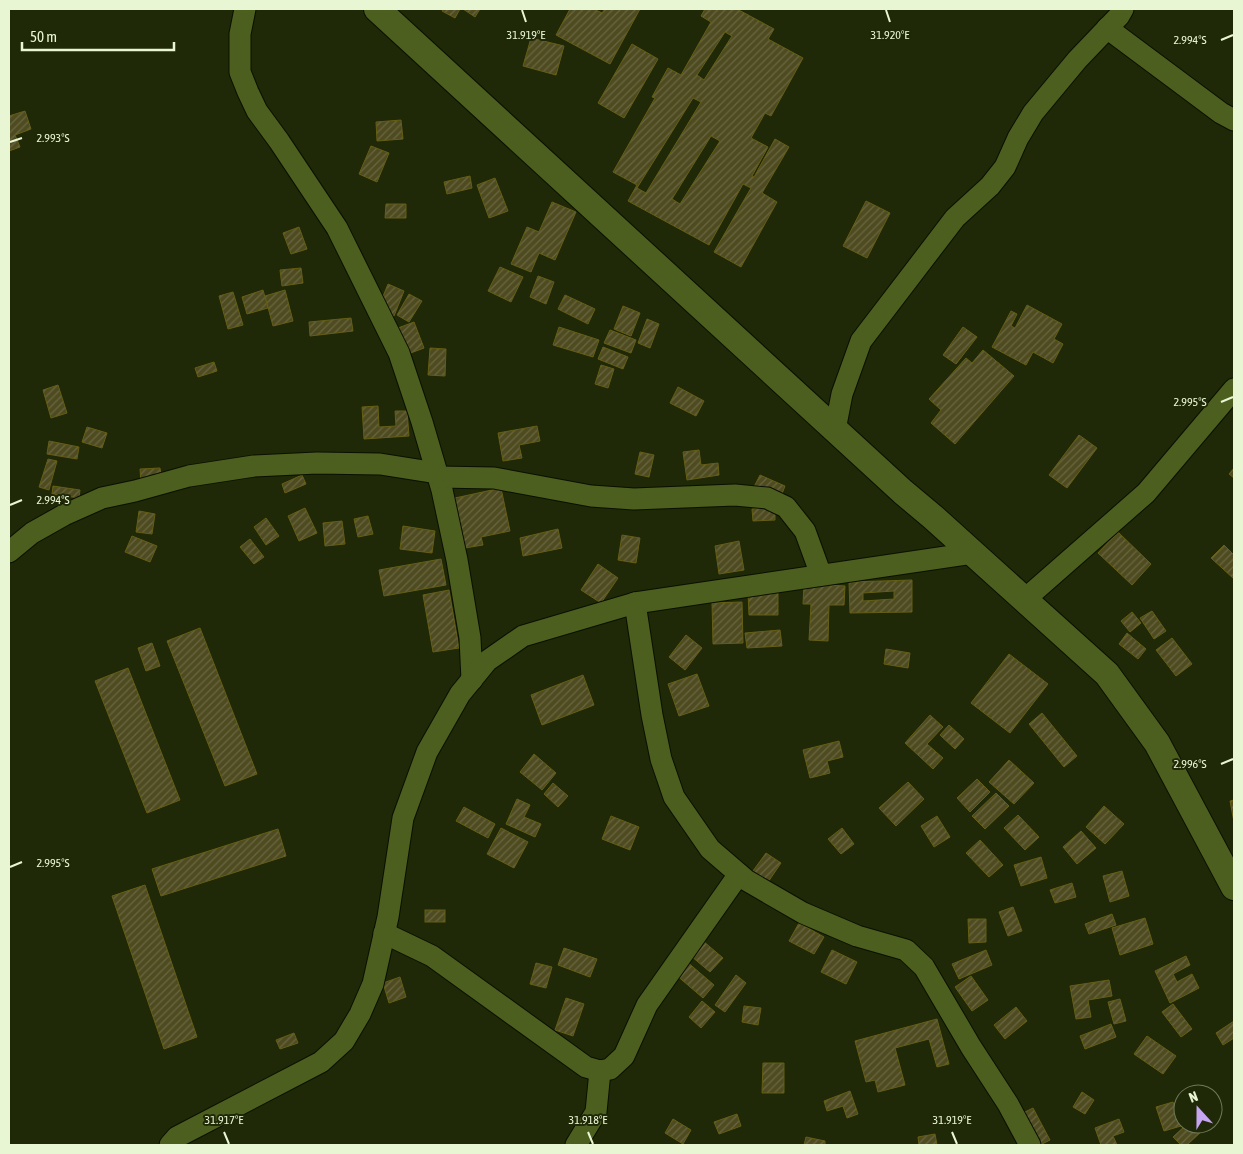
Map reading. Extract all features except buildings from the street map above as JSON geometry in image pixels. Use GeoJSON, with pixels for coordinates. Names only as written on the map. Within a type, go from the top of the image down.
{"type":"FeatureCollection","features":[{"type":"Feature","properties":{"kind":"street"},"geometry":{"type":"LineString","coordinates":[[245,9],[240,34],[240,72],[248,92],[257,111],[337,228],[399,353],[437,475],[457,560],[470,638],[472,680]]}},
{"type":"Feature","properties":{"kind":"street"},"geometry":{"type":"LineString","coordinates":[[378,9],[835,430],[1107,674],[1157,743],[1234,887]]}},
{"type":"Feature","properties":{"kind":"street"},"geometry":{"type":"LineString","coordinates":[[835,430],[842,394],[861,341],[955,218],[995,180],[1033,113],[1123,9]]}},
{"type":"Feature","properties":{"kind":"street"},"geometry":{"type":"LineString","coordinates":[[1108,28],[1220,113],[1234,120]]}},
{"type":"Feature","properties":{"kind":"street"},"geometry":{"type":"LineString","coordinates":[[1024,600],[1146,493],[1234,389]]}},
{"type":"Feature","properties":{"kind":"street"},"geometry":{"type":"LineString","coordinates":[[9,552],[32,533],[64,515],[102,498],[189,476],[254,466],[317,463],[380,464],[437,475],[494,478],[591,496],[634,499],[735,495],[767,498],[786,507],[805,531],[821,575]]}},
{"type":"Feature","properties":{"kind":"street"},"geometry":{"type":"LineString","coordinates":[[170,1145],[185,1133],[321,1062],[344,1041],[360,1014],[373,984],[404,818],[427,752],[460,694],[487,662],[523,636],[636,603],[973,554]]}},
{"type":"Feature","properties":{"kind":"street"},"geometry":{"type":"LineString","coordinates":[[636,603],[652,716],[661,759],[674,797],[710,849],[746,880],[803,913],[857,936],[906,950],[924,967],[971,1047],[1008,1104],[1030,1145]]}},
{"type":"Feature","properties":{"kind":"street"},"geometry":{"type":"LineString","coordinates":[[384,933],[432,956],[586,1067],[600,1071],[610,1068],[624,1056],[647,1005],[739,874]]}},
{"type":"Feature","properties":{"kind":"street"},"geometry":{"type":"LineString","coordinates":[[576,1145],[596,1112],[600,1071]]}}]}
